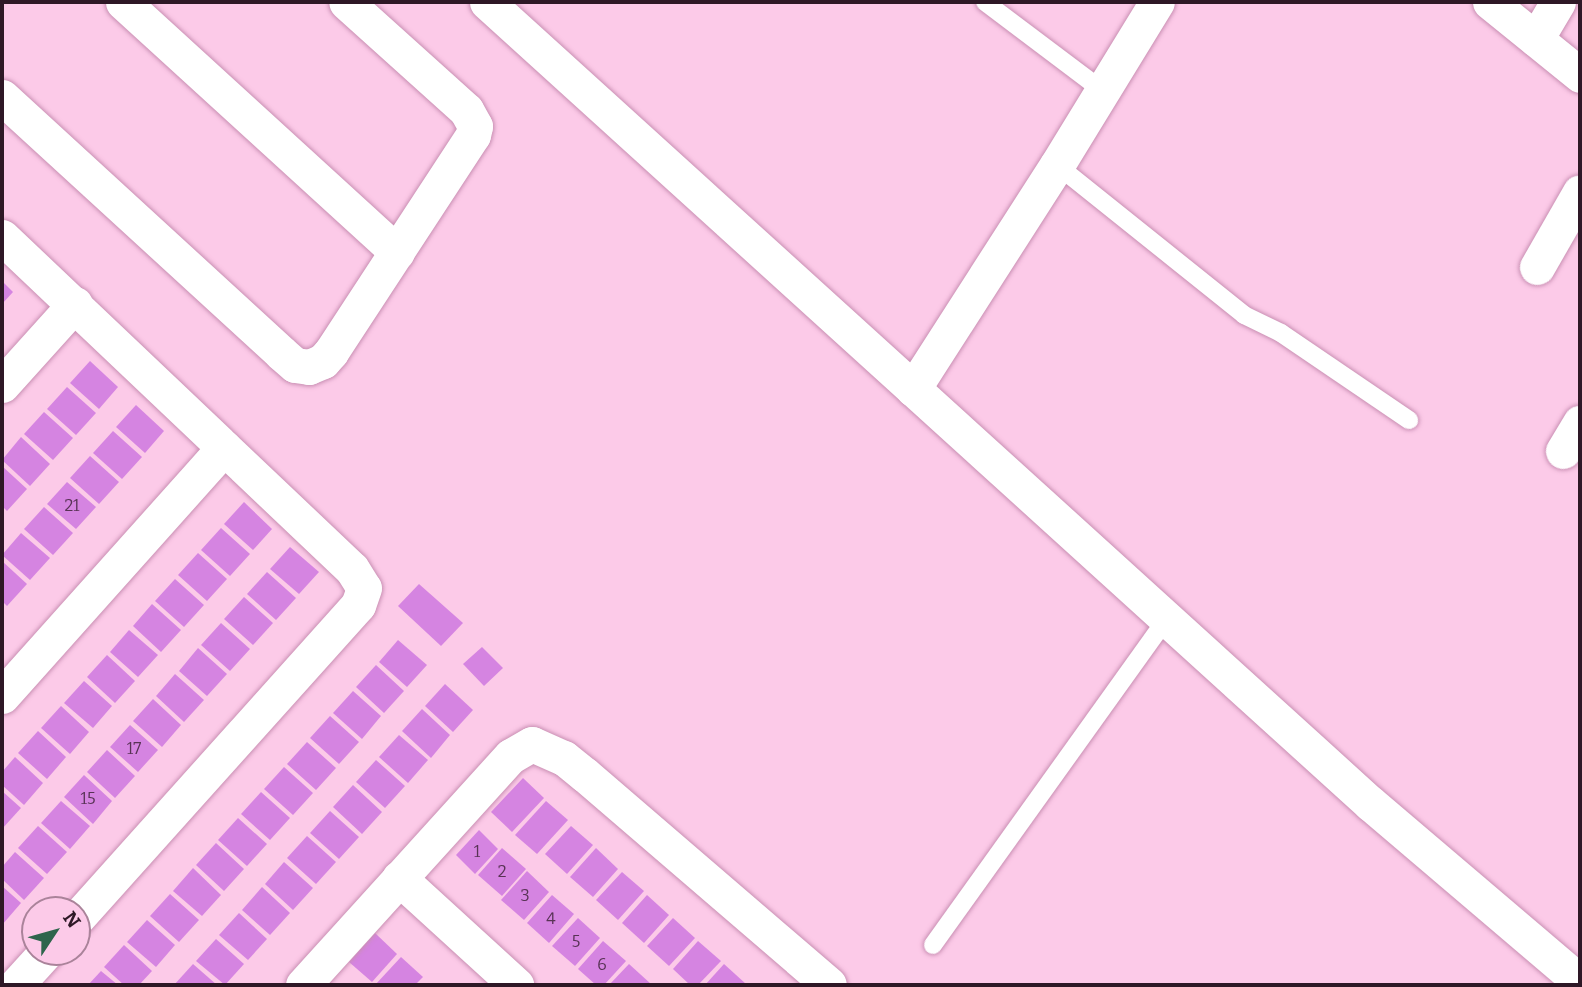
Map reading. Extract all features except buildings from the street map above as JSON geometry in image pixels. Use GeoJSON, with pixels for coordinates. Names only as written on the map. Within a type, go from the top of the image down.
{"type":"FeatureCollection","features":[{"type":"Feature","properties":{"kind":"street"},"geometry":{"type":"LineString","coordinates":[[123,2],[397,252]]}},
{"type":"Feature","properties":{"kind":"street"},"geometry":{"type":"LineString","coordinates":[[2,97],[295,365],[309,367],[323,361],[473,135],[475,126],[466,110],[346,2]]}},
{"type":"Feature","properties":{"kind":"street"},"geometry":{"type":"LineString","coordinates":[[486,2],[520,14],[914,389],[1371,804],[1580,982]]}},
{"type":"Feature","properties":{"kind":"street"},"geometry":{"type":"LineString","coordinates":[[914,389],[1058,164],[1157,2]]}},
{"type":"Feature","properties":{"kind":"street"},"geometry":{"type":"LineString","coordinates":[[1490,2],[1580,75]]}},
{"type":"Feature","properties":{"kind":"street"},"geometry":{"type":"LineString","coordinates":[[1536,39],[1558,2]]}},
{"type":"Feature","properties":{"kind":"street"},"geometry":{"type":"LineString","coordinates":[[1537,267],[1580,192]]}},
{"type":"Feature","properties":{"kind":"street"},"geometry":{"type":"LineString","coordinates":[[2,237],[352,569],[364,589],[361,599],[91,902]]}},
{"type":"Feature","properties":{"kind":"street"},"geometry":{"type":"LineString","coordinates":[[2,385],[75,304]]}},
{"type":"Feature","properties":{"kind":"street"},"geometry":{"type":"LineString","coordinates":[[2,696],[224,448]]}},
{"type":"Feature","properties":{"kind":"street"},"geometry":{"type":"LineString","coordinates":[[303,985],[511,756],[526,746],[542,746],[564,758],[638,818],[734,906],[829,985]]}},
{"type":"Feature","properties":{"kind":"street"},"geometry":{"type":"LineString","coordinates":[[399,878],[516,985]]}},
{"type":"Feature","properties":{"kind":"street"},"geometry":{"type":"LineString","coordinates":[[16,985],[33,966]]}},
{"type":"Feature","properties":{"kind":"lane"},"geometry":{"type":"LineString","coordinates":[[985,2],[1102,90]]}},
{"type":"Feature","properties":{"kind":"lane"},"geometry":{"type":"LineString","coordinates":[[1058,164],[1244,315],[1281,333],[1409,420]]}},
{"type":"Feature","properties":{"kind":"lane"},"geometry":{"type":"LineString","coordinates":[[933,945],[1166,619]]}}]}
